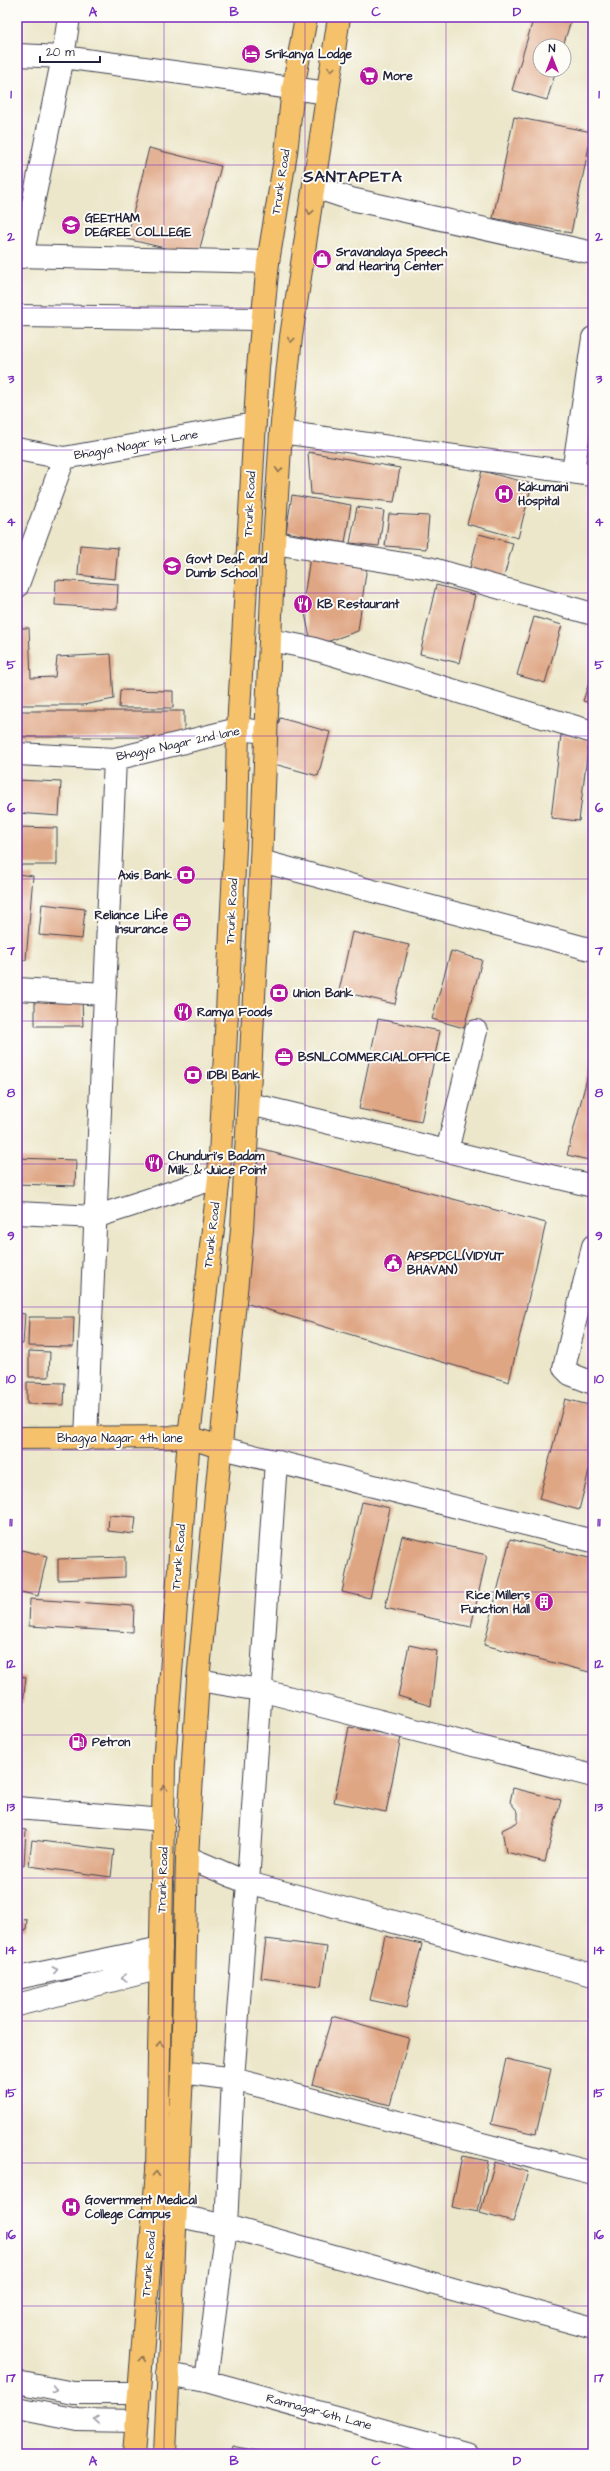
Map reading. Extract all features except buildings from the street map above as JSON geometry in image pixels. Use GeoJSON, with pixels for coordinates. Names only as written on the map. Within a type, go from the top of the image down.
{"type":"FeatureCollection","features":[{"type":"Feature","properties":{"kind":"main road","name":"Trunk Road"},"geometry":{"type":"LineString","coordinates":[[134,2454],[156,2172],[166,1740],[189,1437],[219,1177],[236,826],[238,729],[254,424],[268,262],[286,153],[293,89],[306,17]]}},
{"type":"Feature","properties":{"kind":"main road"},"geometry":{"type":"LineString","coordinates":[[165,2454],[182,2072],[187,1858],[198,1680],[222,1448],[242,1230],[250,1104],[274,542],[281,432],[291,337],[315,187],[339,17]]}},
{"type":"Feature","properties":{"kind":"main road","name":"Bhagya Nagar 4th lane"},"geometry":{"type":"LineString","coordinates":[[17,1438],[86,1439],[189,1437],[222,1448]]}},
{"type":"Feature","properties":{"kind":"street"},"geometry":{"type":"LineString","coordinates":[[69,17],[64,57],[19,257],[268,262]]}},
{"type":"Feature","properties":{"kind":"street"},"geometry":{"type":"LineString","coordinates":[[17,55],[64,57],[328,93]]}},
{"type":"Feature","properties":{"kind":"street"},"geometry":{"type":"LineString","coordinates":[[315,187],[351,199],[593,253]]}},
{"type":"Feature","properties":{"kind":"street"},"geometry":{"type":"LineString","coordinates":[[17,316],[263,319]]}},
{"type":"Feature","properties":{"kind":"street"},"geometry":{"type":"LineString","coordinates":[[281,432],[583,474],[593,338]]}},
{"type":"Feature","properties":{"kind":"street","name":"Bhagya Nagar 1st Lane"},"geometry":{"type":"LineString","coordinates":[[17,449],[64,458],[254,424]]}},
{"type":"Feature","properties":{"kind":"street"},"geometry":{"type":"LineString","coordinates":[[17,587],[64,458]]}},
{"type":"Feature","properties":{"kind":"street"},"geometry":{"type":"LineString","coordinates":[[274,542],[429,568],[593,614]]}},
{"type":"Feature","properties":{"kind":"street"},"geometry":{"type":"LineString","coordinates":[[270,640],[311,648],[593,732]]}},
{"type":"Feature","properties":{"kind":"street","name":"Bhagya Nagar 2nd lane"},"geometry":{"type":"LineString","coordinates":[[17,754],[115,758],[238,729],[266,732]]}},
{"type":"Feature","properties":{"kind":"street"},"geometry":{"type":"LineString","coordinates":[[86,1439],[115,758]]}},
{"type":"Feature","properties":{"kind":"street"},"geometry":{"type":"LineString","coordinates":[[261,861],[593,950]]}},
{"type":"Feature","properties":{"kind":"street"},"geometry":{"type":"LineString","coordinates":[[17,989],[105,994]]}},
{"type":"Feature","properties":{"kind":"street"},"geometry":{"type":"LineString","coordinates":[[447,1151],[476,1030]]}},
{"type":"Feature","properties":{"kind":"street"},"geometry":{"type":"LineString","coordinates":[[250,1104],[593,1186]]}},
{"type":"Feature","properties":{"kind":"street"},"geometry":{"type":"LineString","coordinates":[[17,1213],[96,1217],[219,1177]]}},
{"type":"Feature","properties":{"kind":"street"},"geometry":{"type":"LineString","coordinates":[[593,1246],[589,1278],[564,1368],[570,1374],[593,1383]]}},
{"type":"Feature","properties":{"kind":"street"},"geometry":{"type":"LineString","coordinates":[[222,1448],[276,1460],[593,1541]]}},
{"type":"Feature","properties":{"kind":"street"},"geometry":{"type":"LineString","coordinates":[[206,2381],[226,2226],[233,2079],[248,1884],[276,1460]]}},
{"type":"Feature","properties":{"kind":"street"},"geometry":{"type":"LineString","coordinates":[[198,1680],[260,1690],[593,1776]]}},
{"type":"Feature","properties":{"kind":"street"},"geometry":{"type":"LineString","coordinates":[[17,1808],[164,1820]]}},
{"type":"Feature","properties":{"kind":"street"},"geometry":{"type":"LineString","coordinates":[[187,1858],[248,1884],[593,1976]]}},
{"type":"Feature","properties":{"kind":"street"},"geometry":{"type":"LineString","coordinates":[[17,1978],[161,1958]]}},
{"type":"Feature","properties":{"kind":"street"},"geometry":{"type":"LineString","coordinates":[[17,2005],[161,1958]]}},
{"type":"Feature","properties":{"kind":"street"},"geometry":{"type":"LineString","coordinates":[[182,2072],[233,2079],[593,2173]]}},
{"type":"Feature","properties":{"kind":"street"},"geometry":{"type":"LineString","coordinates":[[175,2215],[226,2226],[593,2328]]}},
{"type":"Feature","properties":{"kind":"street","name":"Ramnagar-6th Lane"},"geometry":{"type":"LineString","coordinates":[[168,2374],[206,2381],[469,2454]]}},
{"type":"Feature","properties":{"kind":"street"},"geometry":{"type":"LineString","coordinates":[[17,2382],[74,2394],[139,2394]]}},
{"type":"Feature","properties":{"kind":"street"},"geometry":{"type":"LineString","coordinates":[[17,2408],[78,2420],[136,2421]]}},
{"type":"Feature","properties":{"kind":"place","name":"Srikanya Lodge"},"geometry":{"type":"Point","coordinates":[251,54]}},
{"type":"Feature","properties":{"kind":"place","name":"More"},"geometry":{"type":"Point","coordinates":[369,76]}},
{"type":"Feature","properties":{"kind":"place","name":"GEETHAM DEGREE COLLEGE"},"geometry":{"type":"Point","coordinates":[71,225]}},
{"type":"Feature","properties":{"kind":"place","name":"Sravanalaya Speech and Hearing Center"},"geometry":{"type":"Point","coordinates":[322,259]}},
{"type":"Feature","properties":{"kind":"place","name":"Kakumani Hospital"},"geometry":{"type":"Point","coordinates":[504,494]}},
{"type":"Feature","properties":{"kind":"place","name":"Govt Deaf and Dumb School"},"geometry":{"type":"Point","coordinates":[172,566]}},
{"type":"Feature","properties":{"kind":"place","name":"KB Restaurant"},"geometry":{"type":"Point","coordinates":[303,604]}},
{"type":"Feature","properties":{"kind":"place","name":"Axis Bank"},"geometry":{"type":"Point","coordinates":[186,875]}},
{"type":"Feature","properties":{"kind":"place","name":"Reliance Life Insurance"},"geometry":{"type":"Point","coordinates":[182,922]}},
{"type":"Feature","properties":{"kind":"place","name":"Union Bank"},"geometry":{"type":"Point","coordinates":[279,993]}},
{"type":"Feature","properties":{"kind":"place","name":"Ramya Foods"},"geometry":{"type":"Point","coordinates":[183,1012]}},
{"type":"Feature","properties":{"kind":"place","name":"BSNLCOMMERCIALOFFICE"},"geometry":{"type":"Point","coordinates":[284,1057]}},
{"type":"Feature","properties":{"kind":"place","name":"IDBI Bank"},"geometry":{"type":"Point","coordinates":[193,1075]}},
{"type":"Feature","properties":{"kind":"place","name":"Chunduri's Badam Milk & Juice Point"},"geometry":{"type":"Point","coordinates":[154,1163]}},
{"type":"Feature","properties":{"kind":"place","name":"APSPDCL(VIDYUT BHAVAN)"},"geometry":{"type":"Point","coordinates":[393,1263]}},
{"type":"Feature","properties":{"kind":"place","name":"Rice Millers Function Hall"},"geometry":{"type":"Point","coordinates":[544,1602]}},
{"type":"Feature","properties":{"kind":"place","name":"Petron"},"geometry":{"type":"Point","coordinates":[78,1742]}},
{"type":"Feature","properties":{"kind":"place","name":"Government Medical College Campus"},"geometry":{"type":"Point","coordinates":[71,2207]}},
{"type":"Feature","properties":{"kind":"district","name":"SANTAPETA"},"geometry":{"type":"Point","coordinates":[353,177]}}]}
